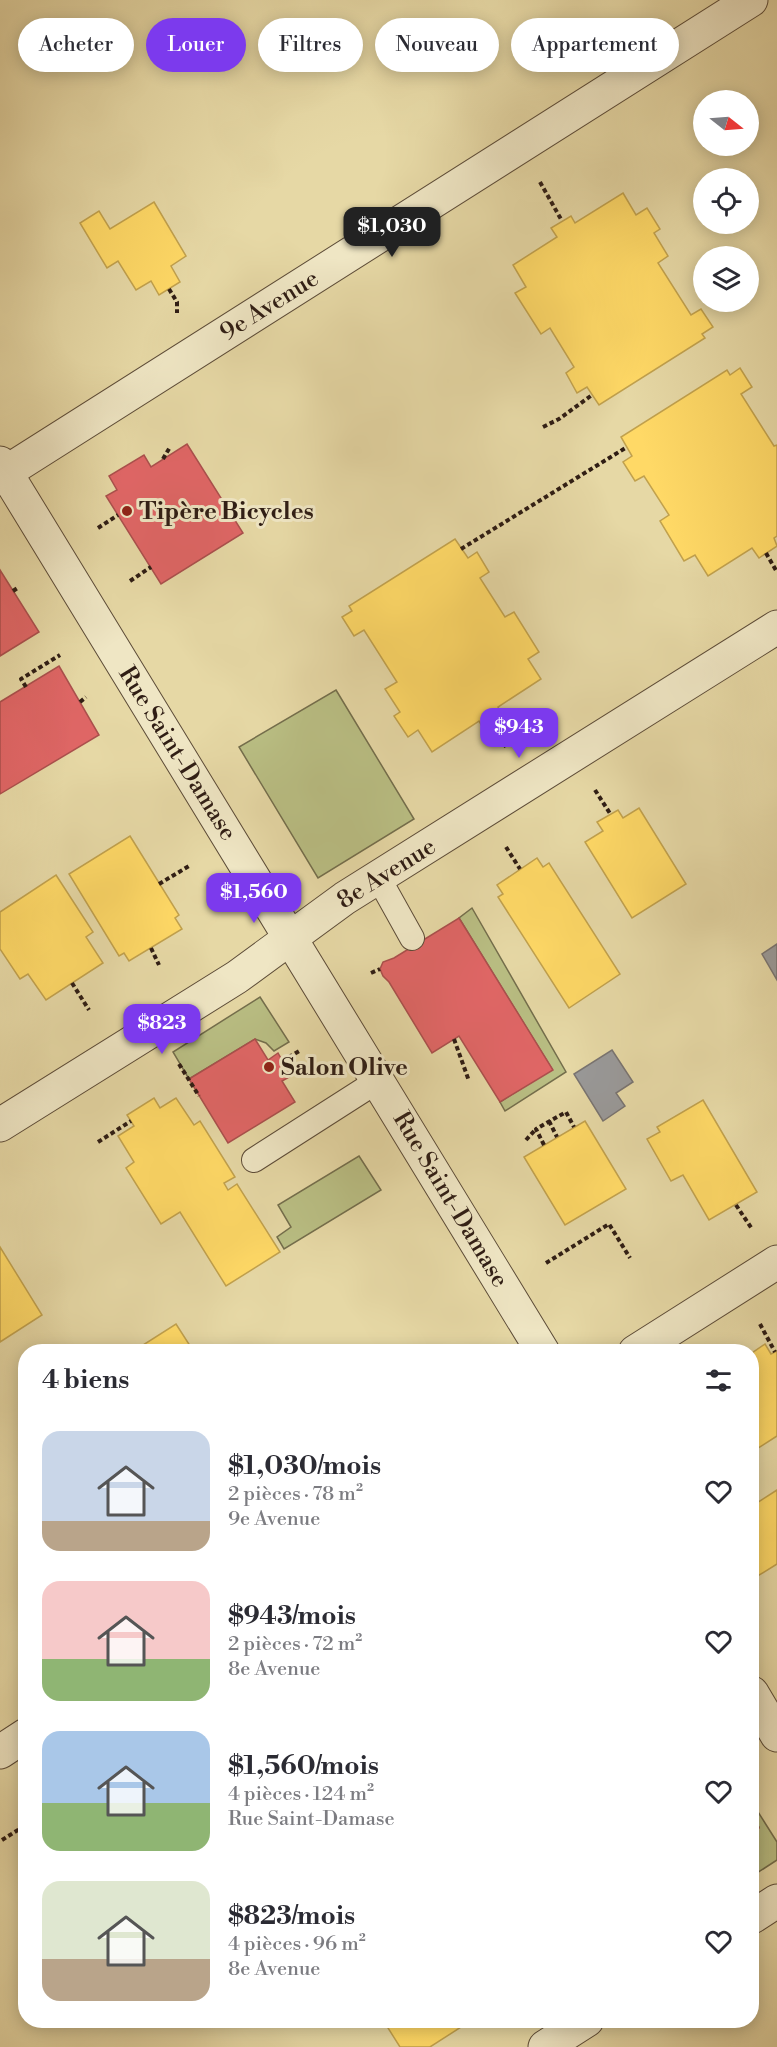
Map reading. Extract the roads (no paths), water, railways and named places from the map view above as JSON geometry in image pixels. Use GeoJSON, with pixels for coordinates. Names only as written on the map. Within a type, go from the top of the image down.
{"type":"FeatureCollection","features":[{"type":"Feature","properties":{"kind":"street","name":"9e Avenue"},"geometry":{"type":"LineString","coordinates":[[2,470],[751,0]]}},
{"type":"Feature","properties":{"kind":"street","name":"Rue Saint-Damase"},"geometry":{"type":"LineString","coordinates":[[2,470],[291,936],[538,1344]]}},
{"type":"Feature","properties":{"kind":"street","name":"8e Avenue"},"geometry":{"type":"LineString","coordinates":[[0,1125],[237,977],[291,936],[378,877],[777,627]]}},
{"type":"Feature","properties":{"kind":"street"},"geometry":{"type":"LineString","coordinates":[[648,1344],[777,1262]]}},
{"type":"Feature","properties":{"kind":"street"},"geometry":{"type":"LineString","coordinates":[[759,1705],[777,1735]]}},
{"type":"Feature","properties":{"kind":"street"},"geometry":{"type":"LineString","coordinates":[[0,1752],[18,1741]]}},
{"type":"Feature","properties":{"kind":"street"},"geometry":{"type":"LineString","coordinates":[[759,1913],[777,1901]]}},
{"type":"Feature","properties":{"kind":"street"},"geometry":{"type":"LineString","coordinates":[[545,2047],[575,2028]]}},
{"type":"Feature","properties":{"kind":"lane"},"geometry":{"type":"LineString","coordinates":[[378,877],[412,938]]}},
{"type":"Feature","properties":{"kind":"lane"},"geometry":{"type":"LineString","coordinates":[[254,1160],[378,1080]]}},
{"type":"Feature","properties":{"kind":"place","name":"Tipère Bicycles"},"geometry":{"type":"Point","coordinates":[127,511]}},
{"type":"Feature","properties":{"kind":"place","name":"Salon Olive"},"geometry":{"type":"Point","coordinates":[269,1067]}}]}
